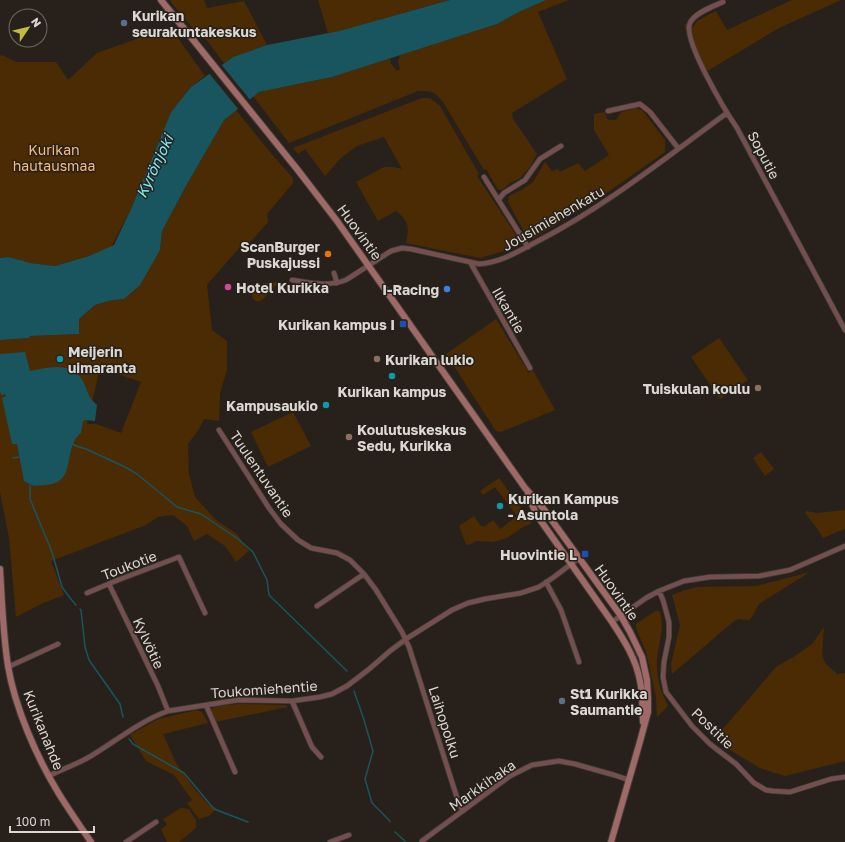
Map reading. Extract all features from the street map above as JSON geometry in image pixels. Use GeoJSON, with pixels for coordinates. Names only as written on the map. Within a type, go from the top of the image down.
{"type":"FeatureCollection","features":[{"type":"Feature","properties":{"kind":"main road","name":"Huovintie"},"geometry":{"type":"LineString","coordinates":[[161,0],[337,221],[525,488],[542,508],[579,558],[630,632],[642,657],[647,680],[648,712],[611,842]]}},
{"type":"Feature","properties":{"kind":"main road","name":"Huovintie"},"geometry":{"type":"LineString","coordinates":[[525,488],[536,514],[612,622],[634,659],[640,680],[644,726]]}},
{"type":"Feature","properties":{"kind":"main road","name":"Kurikanahde"},"geometry":{"type":"LineString","coordinates":[[0,569],[8,667],[15,695],[32,741],[49,776],[59,794],[91,842]]}},
{"type":"Feature","properties":{"kind":"street","name":"Soputie"},"geometry":{"type":"LineString","coordinates":[[723,2],[693,18],[690,24],[689,28],[691,39],[698,58],[845,330]]}},
{"type":"Feature","properties":{"kind":"street"},"geometry":{"type":"LineString","coordinates":[[608,111],[640,104],[650,112],[678,148]]}},
{"type":"Feature","properties":{"kind":"street","name":"Jousimiehenkatu"},"geometry":{"type":"LineString","coordinates":[[337,283],[346,280],[391,251],[402,248],[478,264],[488,264],[505,258],[546,237],[601,204],[630,185],[727,113]]}},
{"type":"Feature","properties":{"kind":"street"},"geometry":{"type":"LineString","coordinates":[[499,199],[504,193],[525,180],[540,159],[561,146]]}},
{"type":"Feature","properties":{"kind":"street"},"geometry":{"type":"LineString","coordinates":[[484,177],[528,247]]}},
{"type":"Feature","properties":{"kind":"street","name":"Ilkantie"},"geometry":{"type":"LineString","coordinates":[[470,262],[530,368]]}},
{"type":"Feature","properties":{"kind":"street"},"geometry":{"type":"LineString","coordinates":[[292,280],[324,284],[337,283],[334,274]]}},
{"type":"Feature","properties":{"kind":"street","name":"Tuulentuvantie"},"geometry":{"type":"LineString","coordinates":[[219,430],[269,508],[281,524],[298,540],[311,548],[337,553],[350,560],[364,574],[376,590],[406,639]]}},
{"type":"Feature","properties":{"kind":"street"},"geometry":{"type":"LineString","coordinates":[[612,622],[658,591],[684,581],[710,577],[759,576],[790,570],[845,546]]}},
{"type":"Feature","properties":{"kind":"street","name":"Toukotie"},"geometry":{"type":"LineString","coordinates":[[87,593],[179,557],[205,613]]}},
{"type":"Feature","properties":{"kind":"street","name":"Toukomiehentie"},"geometry":{"type":"LineString","coordinates":[[49,776],[89,757],[141,724],[158,715],[168,712],[238,700],[292,701],[332,694],[347,686],[406,639],[452,610],[468,603],[521,593],[539,587],[579,558]]}},
{"type":"Feature","properties":{"kind":"street"},"geometry":{"type":"LineString","coordinates":[[317,606],[364,574]]}},
{"type":"Feature","properties":{"kind":"street"},"geometry":{"type":"LineString","coordinates":[[546,582],[561,610],[579,662]]}},
{"type":"Feature","properties":{"kind":"street","name":"Kylvötie"},"geometry":{"type":"LineString","coordinates":[[109,584],[158,686],[168,712]]}},
{"type":"Feature","properties":{"kind":"street","name":"Postitie"},"geometry":{"type":"LineString","coordinates":[[658,591],[663,600],[669,622],[669,637],[664,662],[666,692],[692,726],[710,744],[736,764],[754,783],[766,790],[790,792],[831,779],[845,777]]}},
{"type":"Feature","properties":{"kind":"street","name":"Laihopolku"},"geometry":{"type":"LineString","coordinates":[[406,639],[459,804],[463,811]]}},
{"type":"Feature","properties":{"kind":"street"},"geometry":{"type":"LineString","coordinates":[[8,667],[58,644]]}},
{"type":"Feature","properties":{"kind":"street"},"geometry":{"type":"LineString","coordinates":[[292,701],[312,747],[321,757]]}},
{"type":"Feature","properties":{"kind":"street"},"geometry":{"type":"LineString","coordinates":[[206,705],[235,772]]}},
{"type":"Feature","properties":{"kind":"street","name":"Markkihaka"},"geometry":{"type":"LineString","coordinates":[[422,841],[510,776],[532,765],[559,761],[614,774],[629,780]]}},
{"type":"Feature","properties":{"kind":"street"},"geometry":{"type":"LineString","coordinates":[[126,842],[156,822]]}},
{"type":"Feature","properties":{"kind":"street"},"geometry":{"type":"LineString","coordinates":[[330,842],[350,835]]}},
{"type":"Feature","properties":{"kind":"green space"},"geometry":{"type":"Polygon","coordinates":[[[170,0],[204,0],[207,8],[244,1],[267,45],[233,57],[224,63],[202,34],[195,31],[170,0]]]}},
{"type":"Feature","properties":{"kind":"green space"},"geometry":{"type":"Polygon","coordinates":[[[318,0],[450,0],[328,33],[318,0]]]}},
{"type":"Feature","properties":{"kind":"green space"},"geometry":{"type":"Polygon","coordinates":[[[546,0],[569,0],[538,12],[567,79],[512,113],[513,119],[537,154],[530,167],[520,178],[510,183],[502,190],[498,189],[486,169],[484,170],[443,102],[432,92],[418,91],[289,143],[253,96],[259,92],[332,77],[390,58],[391,64],[397,71],[400,69],[398,62],[400,55],[497,24],[546,0]]]}},
{"type":"Feature","properties":{"kind":"green space"},"geometry":{"type":"Polygon","coordinates":[[[792,0],[841,0],[779,28],[709,70],[702,70],[690,45],[684,24],[693,27],[697,21],[716,11],[727,30],[792,0]]]}},
{"type":"Feature","properties":{"kind":"green space","name":"Kurikan hautausmaa"},"geometry":{"type":"Polygon","coordinates":[[[170,27],[205,76],[191,87],[171,112],[131,209],[111,247],[89,256],[55,266],[30,263],[9,257],[0,258],[0,56],[2,55],[16,62],[56,62],[68,80],[97,53],[170,27]]]}},
{"type":"Feature","properties":{"kind":"green space"},"geometry":{"type":"Polygon","coordinates":[[[422,98],[430,98],[440,106],[479,174],[477,176],[516,235],[511,249],[480,258],[406,243],[408,233],[407,225],[404,218],[396,211],[378,221],[356,182],[384,167],[402,169],[384,137],[357,146],[341,158],[325,176],[305,149],[298,154],[293,148],[422,98]]]}},
{"type":"Feature","properties":{"kind":"green space"},"geometry":{"type":"Polygon","coordinates":[[[636,108],[642,110],[665,140],[665,152],[608,192],[534,238],[527,237],[508,202],[509,196],[533,182],[545,162],[552,171],[558,169],[560,172],[578,163],[585,171],[609,155],[594,130],[594,114],[605,112],[608,120],[616,120],[621,112],[636,108]]]}},
{"type":"Feature","properties":{"kind":"green space"},"geometry":{"type":"Polygon","coordinates":[[[236,110],[293,178],[293,183],[267,214],[268,222],[245,247],[240,247],[207,285],[212,330],[227,341],[227,370],[220,393],[219,421],[204,419],[188,444],[189,474],[195,497],[216,520],[237,534],[249,551],[236,562],[225,546],[207,534],[194,541],[187,526],[173,515],[158,517],[146,525],[51,561],[64,595],[41,604],[16,617],[9,538],[0,492],[0,340],[29,338],[29,336],[79,334],[79,319],[95,305],[112,300],[124,299],[160,250],[162,231],[224,120],[236,110]],[[100,368],[87,424],[96,424],[121,433],[141,382],[100,368]]]}},
{"type":"Feature","properties":{"kind":"green space"},"geometry":{"type":"Polygon","coordinates":[[[278,282],[278,284],[260,301],[253,298],[252,291],[256,286],[264,283],[278,282]]]}},
{"type":"Feature","properties":{"kind":"green space"},"geometry":{"type":"Polygon","coordinates":[[[496,319],[529,373],[533,370],[555,410],[501,432],[496,431],[446,354],[496,319]]]}},
{"type":"Feature","properties":{"kind":"green space"},"geometry":{"type":"Polygon","coordinates":[[[719,338],[748,380],[720,399],[691,357],[719,338]]]}},
{"type":"Feature","properties":{"kind":"green space"},"geometry":{"type":"Polygon","coordinates":[[[293,412],[311,446],[268,467],[251,432],[293,412]]]}},
{"type":"Feature","properties":{"kind":"green space"},"geometry":{"type":"Polygon","coordinates":[[[761,452],[774,469],[765,476],[753,458],[761,452]]]}},
{"type":"Feature","properties":{"kind":"green space"},"geometry":{"type":"Polygon","coordinates":[[[499,478],[532,523],[523,527],[507,538],[493,542],[476,541],[466,545],[459,526],[474,516],[480,525],[484,527],[493,520],[500,529],[517,516],[495,487],[483,495],[480,491],[499,478]]]}},
{"type":"Feature","properties":{"kind":"green space"},"geometry":{"type":"Polygon","coordinates":[[[845,510],[845,529],[823,538],[805,513],[806,511],[817,513],[845,510]]]}},
{"type":"Feature","properties":{"kind":"green space"},"geometry":{"type":"Polygon","coordinates":[[[810,572],[759,604],[749,620],[738,619],[733,622],[672,674],[671,664],[680,625],[672,595],[697,587],[756,586],[810,572]]]}},
{"type":"Feature","properties":{"kind":"green space"},"geometry":{"type":"Polygon","coordinates":[[[657,610],[660,612],[662,624],[657,661],[657,673],[661,690],[668,706],[657,717],[656,697],[646,652],[636,628],[636,624],[657,610]]]}},
{"type":"Feature","properties":{"kind":"green space"},"geometry":{"type":"Polygon","coordinates":[[[824,627],[822,654],[825,663],[837,674],[845,673],[845,761],[785,776],[760,768],[720,744],[722,730],[776,667],[812,644],[824,627]]]}},
{"type":"Feature","properties":{"kind":"green space"},"geometry":{"type":"Polygon","coordinates":[[[239,704],[285,705],[288,707],[215,722],[211,712],[213,707],[239,704]]]}},
{"type":"Feature","properties":{"kind":"green space"},"geometry":{"type":"Polygon","coordinates":[[[197,710],[202,712],[208,723],[163,734],[176,763],[193,787],[209,805],[217,808],[209,816],[199,819],[187,803],[192,800],[174,775],[146,761],[130,735],[158,719],[197,710]]]}},
{"type":"Feature","properties":{"kind":"green space"},"geometry":{"type":"Polygon","coordinates":[[[181,808],[189,809],[196,820],[196,828],[179,842],[167,842],[161,829],[167,825],[163,819],[181,808]]]}},
{"type":"Feature","properties":{"kind":"water","name":"Kyrönjoki"},"geometry":{"type":"Polygon","coordinates":[[[450,0],[546,0],[497,24],[332,77],[259,92],[224,120],[162,231],[160,250],[140,285],[124,299],[112,300],[95,305],[79,319],[79,334],[30,336],[29,338],[0,340],[0,258],[9,257],[30,263],[55,266],[89,256],[114,245],[131,209],[171,112],[191,87],[233,57],[267,45],[339,31],[450,0]]]}},
{"type":"Feature","properties":{"kind":"water"},"geometry":{"type":"Polygon","coordinates":[[[25,352],[30,371],[52,367],[73,370],[83,381],[90,397],[97,405],[95,421],[83,421],[81,433],[75,440],[72,448],[66,472],[62,478],[55,483],[45,485],[34,486],[24,481],[17,444],[12,444],[2,398],[6,396],[5,394],[1,395],[0,390],[0,354],[25,352]]]}},
{"type":"Feature","properties":{"kind":"pier"},"geometry":{"type":"Polygon","coordinates":[[[220,63],[251,101],[239,110],[208,72],[220,63]]]}},
{"type":"Feature","properties":{"kind":"waterway"},"geometry":{"type":"LineString","coordinates":[[72,444],[125,467],[137,474],[177,507],[201,514],[238,539],[253,552],[267,580],[269,595],[347,671]]}},
{"type":"Feature","properties":{"kind":"waterway"},"geometry":{"type":"LineString","coordinates":[[13,458],[19,457]]}},
{"type":"Feature","properties":{"kind":"waterway"},"geometry":{"type":"LineString","coordinates":[[30,485],[30,499],[52,552],[62,587],[76,605]]}},
{"type":"Feature","properties":{"kind":"waterway"},"geometry":{"type":"LineString","coordinates":[[80,609],[85,647],[89,660],[120,704],[123,717]]}},
{"type":"Feature","properties":{"kind":"waterway"},"geometry":{"type":"LineString","coordinates":[[354,691],[373,751],[365,779],[372,803],[390,822]]}},
{"type":"Feature","properties":{"kind":"waterway"},"geometry":{"type":"LineString","coordinates":[[129,739],[133,744],[184,773],[214,809],[248,822]]}},
{"type":"Feature","properties":{"kind":"waterway"},"geometry":{"type":"LineString","coordinates":[[395,832],[405,841]]}},
{"type":"Feature","properties":{"kind":"place","name":"Kurikan seurakuntakeskus"},"geometry":{"type":"Point","coordinates":[124,23]}},
{"type":"Feature","properties":{"kind":"place","name":"ScanBurger Puskajussi"},"geometry":{"type":"Point","coordinates":[328,254]}},
{"type":"Feature","properties":{"kind":"place","name":"Hotel Kurikka"},"geometry":{"type":"Point","coordinates":[228,287]}},
{"type":"Feature","properties":{"kind":"place","name":"I-Racing"},"geometry":{"type":"Point","coordinates":[447,289]}},
{"type":"Feature","properties":{"kind":"place","name":"Kurikan kampus I"},"geometry":{"type":"Point","coordinates":[403,324]}},
{"type":"Feature","properties":{"kind":"place","name":"Meijerin uimaranta"},"geometry":{"type":"Point","coordinates":[60,359]}},
{"type":"Feature","properties":{"kind":"place","name":"Kurikan lukio"},"geometry":{"type":"Point","coordinates":[377,359]}},
{"type":"Feature","properties":{"kind":"place","name":"Kurikan kampus"},"geometry":{"type":"Point","coordinates":[392,376]}},
{"type":"Feature","properties":{"kind":"place","name":"Tuiskulan koulu"},"geometry":{"type":"Point","coordinates":[758,388]}},
{"type":"Feature","properties":{"kind":"place","name":"Kampusaukio"},"geometry":{"type":"Point","coordinates":[326,405]}},
{"type":"Feature","properties":{"kind":"place","name":"Koulutuskeskus Sedu, Kurikka"},"geometry":{"type":"Point","coordinates":[349,437]}},
{"type":"Feature","properties":{"kind":"place","name":"Kurikan Kampus - Asuntola"},"geometry":{"type":"Point","coordinates":[500,506]}},
{"type":"Feature","properties":{"kind":"place","name":"Huovintie L"},"geometry":{"type":"Point","coordinates":[585,554]}},
{"type":"Feature","properties":{"kind":"place","name":"St1 Kurikka Saumantie"},"geometry":{"type":"Point","coordinates":[562,701]}}]}
